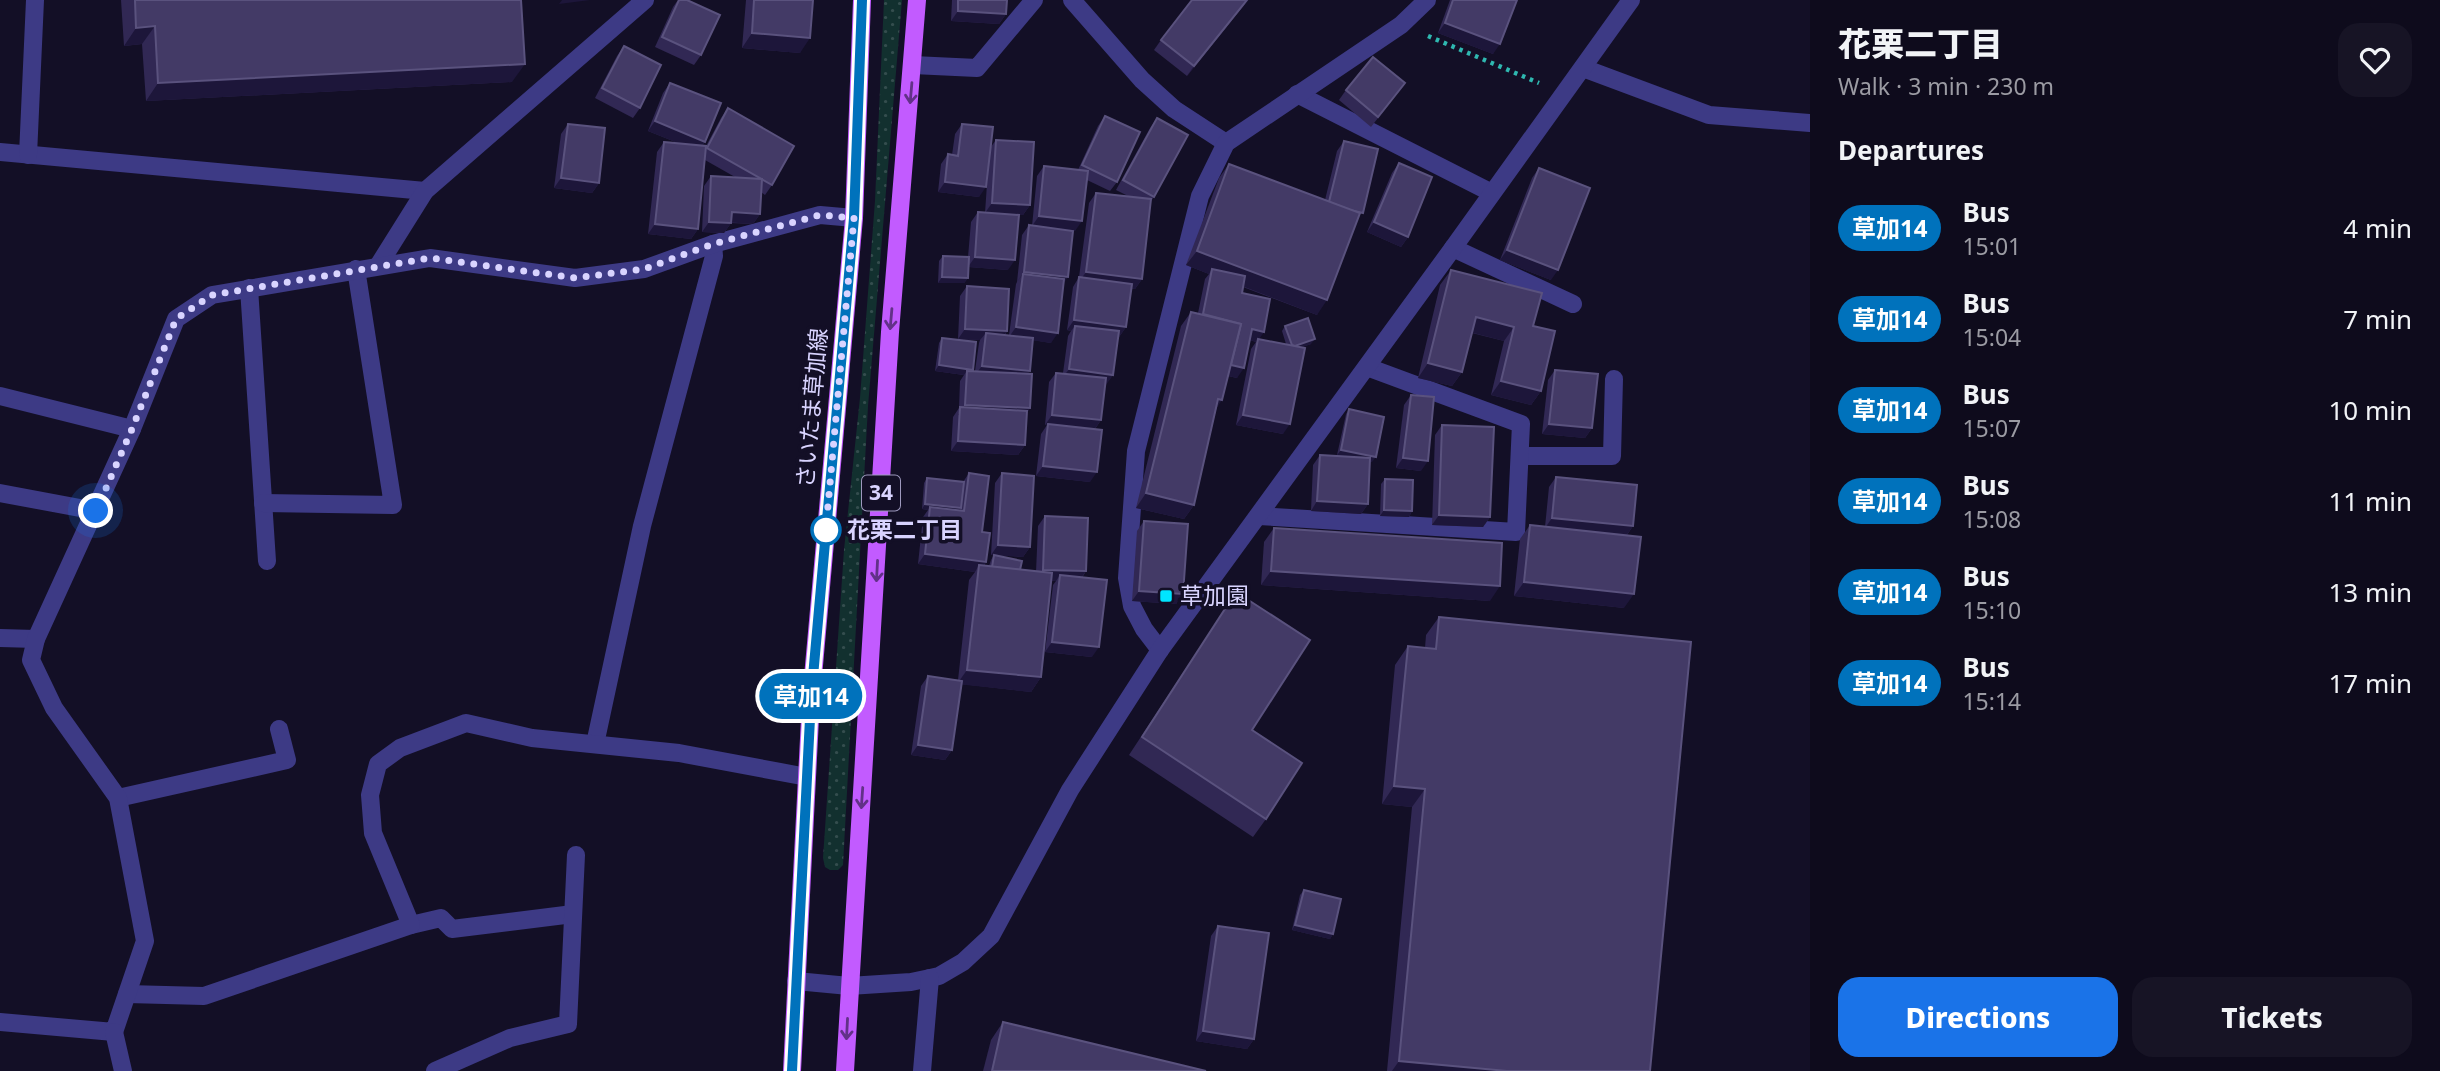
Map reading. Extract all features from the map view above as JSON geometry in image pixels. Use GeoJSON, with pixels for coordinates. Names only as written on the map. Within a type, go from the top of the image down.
{"type":"FeatureCollection","features":[{"type":"Feature","properties":{"kind":"main road","name":"さいたま草加線"},"geometry":{"type":"LineString","coordinates":[[792,1071],[811,699],[854,218],[862,0]]}},
{"type":"Feature","properties":{"kind":"main road","name":"34"},"geometry":{"type":"LineString","coordinates":[[845,1071],[873,647],[890,332],[917,0]]}},
{"type":"Feature","properties":{"kind":"street"},"geometry":{"type":"LineString","coordinates":[[28,155],[35,0]]}},
{"type":"Feature","properties":{"kind":"street"},"geometry":{"type":"LineString","coordinates":[[378,266],[425,191],[645,0]]}},
{"type":"Feature","properties":{"kind":"street"},"geometry":{"type":"LineString","coordinates":[[913,65],[977,68],[1034,0]]}},
{"type":"Feature","properties":{"kind":"street"},"geometry":{"type":"LineString","coordinates":[[1072,0],[1142,80],[1174,109],[1226,143]]}},
{"type":"Feature","properties":{"kind":"street"},"geometry":{"type":"LineString","coordinates":[[1160,650],[1132,606],[1127,578],[1136,451],[1200,196],[1226,143],[1401,24],[1427,0]]}},
{"type":"Feature","properties":{"kind":"street"},"geometry":{"type":"LineString","coordinates":[[796,981],[849,986],[911,982],[939,976],[963,962],[991,936],[1070,790],[1160,650],[1631,0]]}},
{"type":"Feature","properties":{"kind":"street"},"geometry":{"type":"LineString","coordinates":[[1583,68],[1709,115],[1810,123]]}},
{"type":"Feature","properties":{"kind":"street"},"geometry":{"type":"LineString","coordinates":[[1297,94],[1492,193]]}},
{"type":"Feature","properties":{"kind":"street"},"geometry":{"type":"LineString","coordinates":[[0,152],[425,191]]}},
{"type":"Feature","properties":{"kind":"street"},"geometry":{"type":"LineString","coordinates":[[123,1071],[114,1032],[145,941],[118,798],[54,708],[31,660],[36,639],[132,429],[176,319],[212,295],[356,269],[430,258],[575,278],[644,269],[713,244],[820,215],[854,218]]}},
{"type":"Feature","properties":{"kind":"street"},"geometry":{"type":"LineString","coordinates":[[595,744],[642,526],[714,256],[713,244]]}},
{"type":"Feature","properties":{"kind":"street"},"geometry":{"type":"LineString","coordinates":[[1453,248],[1573,304]]}},
{"type":"Feature","properties":{"kind":"street"},"geometry":{"type":"LineString","coordinates":[[263,503],[393,505],[356,269]]}},
{"type":"Feature","properties":{"kind":"street"},"geometry":{"type":"LineString","coordinates":[[249,288],[267,561]]}},
{"type":"Feature","properties":{"kind":"street"},"geometry":{"type":"LineString","coordinates":[[1259,516],[1516,532],[1521,424],[1367,367]]}},
{"type":"Feature","properties":{"kind":"street"},"geometry":{"type":"LineString","coordinates":[[1520,456],[1612,456],[1614,379]]}},
{"type":"Feature","properties":{"kind":"street"},"geometry":{"type":"LineString","coordinates":[[0,396],[132,429]]}},
{"type":"Feature","properties":{"kind":"street"},"geometry":{"type":"LineString","coordinates":[[0,493],[96,511]]}},
{"type":"Feature","properties":{"kind":"street"},"geometry":{"type":"LineString","coordinates":[[0,638],[36,639]]}},
{"type":"Feature","properties":{"kind":"street"},"geometry":{"type":"LineString","coordinates":[[411,925],[373,833],[370,795],[378,764],[400,748],[466,723],[532,738],[679,753],[807,777]]}},
{"type":"Feature","properties":{"kind":"street"},"geometry":{"type":"LineString","coordinates":[[118,798],[287,760],[279,729]]}},
{"type":"Feature","properties":{"kind":"street"},"geometry":{"type":"LineString","coordinates":[[435,1071],[510,1038],[568,1024],[576,855]]}},
{"type":"Feature","properties":{"kind":"street"},"geometry":{"type":"LineString","coordinates":[[127,995],[204,996],[411,925],[441,918],[453,929],[573,914]]}},
{"type":"Feature","properties":{"kind":"street"},"geometry":{"type":"LineString","coordinates":[[922,1071],[930,978]]}},
{"type":"Feature","properties":{"kind":"street"},"geometry":{"type":"LineString","coordinates":[[0,1022],[114,1032]]}},
{"type":"Feature","properties":{"kind":"path"},"geometry":{"type":"LineString","coordinates":[[1401,24],[1564,93]]}},
{"type":"Feature","properties":{"kind":"green space"},"geometry":{"type":"Polygon","coordinates":[[[884,0],[902,0],[868,406],[843,865],[838,870],[830,870],[825,867],[823,858],[844,550],[860,398],[875,201],[884,0]]]}},
{"type":"Feature","properties":{"kind":"building"},"geometry":{"type":"Polygon","coordinates":[[[135,0],[521,0],[525,64],[158,83],[155,26],[136,28],[135,0]]]}},
{"type":"Feature","properties":{"kind":"building"},"geometry":{"type":"Polygon","coordinates":[[[679,0],[687,0],[720,15],[701,55],[662,37],[679,0]]]}},
{"type":"Feature","properties":{"kind":"building"},"geometry":{"type":"Polygon","coordinates":[[[754,0],[813,0],[810,38],[752,33],[754,0]]]}},
{"type":"Feature","properties":{"kind":"building"},"geometry":{"type":"Polygon","coordinates":[[[958,0],[1007,0],[1006,14],[958,11],[958,0]]]}},
{"type":"Feature","properties":{"kind":"building"},"geometry":{"type":"Polygon","coordinates":[[[1192,0],[1247,0],[1194,66],[1161,40],[1192,0]]]}},
{"type":"Feature","properties":{"kind":"building"},"geometry":{"type":"Polygon","coordinates":[[[1453,0],[1517,0],[1500,44],[1445,23],[1453,0]]]}},
{"type":"Feature","properties":{"kind":"building"},"geometry":{"type":"Polygon","coordinates":[[[624,46],[661,65],[640,108],[602,88],[624,46]]]}},
{"type":"Feature","properties":{"kind":"building"},"geometry":{"type":"Polygon","coordinates":[[[1373,57],[1405,83],[1378,117],[1346,90],[1373,57]]]}},
{"type":"Feature","properties":{"kind":"building"},"geometry":{"type":"Polygon","coordinates":[[[670,83],[721,103],[705,142],[655,121],[670,83]]]}},
{"type":"Feature","properties":{"kind":"building"},"geometry":{"type":"Polygon","coordinates":[[[728,108],[794,146],[772,185],[707,148],[728,108]]]}},
{"type":"Feature","properties":{"kind":"building"},"geometry":{"type":"Polygon","coordinates":[[[1105,116],[1140,132],[1117,182],[1082,165],[1105,116]]]}},
{"type":"Feature","properties":{"kind":"building"},"geometry":{"type":"Polygon","coordinates":[[[1157,118],[1188,135],[1154,197],[1123,180],[1157,118]]]}},
{"type":"Feature","properties":{"kind":"building"},"geometry":{"type":"Polygon","coordinates":[[[568,124],[605,128],[599,183],[561,178],[568,124]]]}},
{"type":"Feature","properties":{"kind":"building"},"geometry":{"type":"Polygon","coordinates":[[[962,124],[993,127],[986,187],[945,182],[948,154],[958,156],[962,124]]]}},
{"type":"Feature","properties":{"kind":"building"},"geometry":{"type":"Polygon","coordinates":[[[996,140],[1034,142],[1030,205],[992,203],[996,140]]]}},
{"type":"Feature","properties":{"kind":"building"},"geometry":{"type":"Polygon","coordinates":[[[1344,141],[1378,149],[1363,213],[1329,202],[1344,141]]]}},
{"type":"Feature","properties":{"kind":"building"},"geometry":{"type":"Polygon","coordinates":[[[664,142],[706,146],[698,229],[655,224],[664,142]]]}},
{"type":"Feature","properties":{"kind":"building"},"geometry":{"type":"Polygon","coordinates":[[[1399,163],[1432,177],[1408,237],[1374,222],[1399,163]]]}},
{"type":"Feature","properties":{"kind":"building"},"geometry":{"type":"Polygon","coordinates":[[[1229,164],[1360,213],[1327,300],[1197,251],[1229,164]]]}},
{"type":"Feature","properties":{"kind":"building"},"geometry":{"type":"Polygon","coordinates":[[[1044,166],[1088,171],[1082,221],[1039,216],[1044,166]]]}},
{"type":"Feature","properties":{"kind":"building"},"geometry":{"type":"Polygon","coordinates":[[[1539,168],[1590,188],[1558,270],[1507,250],[1539,168]]]}},
{"type":"Feature","properties":{"kind":"building"},"geometry":{"type":"Polygon","coordinates":[[[711,176],[762,179],[760,214],[732,212],[731,223],[709,222],[711,176]]]}},
{"type":"Feature","properties":{"kind":"building"},"geometry":{"type":"Polygon","coordinates":[[[1096,193],[1151,199],[1142,279],[1086,272],[1096,193]]]}},
{"type":"Feature","properties":{"kind":"building"},"geometry":{"type":"Polygon","coordinates":[[[978,212],[1019,215],[1015,260],[975,257],[978,212]]]}},
{"type":"Feature","properties":{"kind":"building"},"geometry":{"type":"Polygon","coordinates":[[[1029,225],[1073,231],[1068,277],[1024,272],[1029,225]]]}},
{"type":"Feature","properties":{"kind":"building"},"geometry":{"type":"Polygon","coordinates":[[[943,256],[969,257],[968,278],[942,277],[943,256]]]}},
{"type":"Feature","properties":{"kind":"building"},"geometry":{"type":"Polygon","coordinates":[[[1212,269],[1245,276],[1242,293],[1270,299],[1264,332],[1252,329],[1244,368],[1231,365],[1241,324],[1203,314],[1212,269]]]}},
{"type":"Feature","properties":{"kind":"building"},"geometry":{"type":"Polygon","coordinates":[[[1451,270],[1542,293],[1533,326],[1555,331],[1541,391],[1501,381],[1514,327],[1476,317],[1462,372],[1428,363],[1451,270]]]}},
{"type":"Feature","properties":{"kind":"building"},"geometry":{"type":"Polygon","coordinates":[[[1023,274],[1064,279],[1058,333],[1016,327],[1023,274]]]}},
{"type":"Feature","properties":{"kind":"building"},"geometry":{"type":"Polygon","coordinates":[[[1079,277],[1132,284],[1126,327],[1074,320],[1079,277]]]}},
{"type":"Feature","properties":{"kind":"building"},"geometry":{"type":"Polygon","coordinates":[[[967,286],[1009,289],[1007,331],[965,329],[967,286]]]}},
{"type":"Feature","properties":{"kind":"building"},"geometry":{"type":"Polygon","coordinates":[[[1191,312],[1241,324],[1222,400],[1218,399],[1194,505],[1146,493],[1191,312]]]}},
{"type":"Feature","properties":{"kind":"building"},"geometry":{"type":"Polygon","coordinates":[[[1308,318],[1315,339],[1292,345],[1285,326],[1308,318]]]}},
{"type":"Feature","properties":{"kind":"building"},"geometry":{"type":"Polygon","coordinates":[[[1075,326],[1119,331],[1113,375],[1069,369],[1075,326]]]}},
{"type":"Feature","properties":{"kind":"building"},"geometry":{"type":"Polygon","coordinates":[[[986,333],[1033,338],[1030,371],[982,366],[986,333]]]}},
{"type":"Feature","properties":{"kind":"building"},"geometry":{"type":"Polygon","coordinates":[[[942,338],[976,342],[973,370],[939,365],[942,338]]]}},
{"type":"Feature","properties":{"kind":"building"},"geometry":{"type":"Polygon","coordinates":[[[1258,339],[1305,348],[1290,424],[1243,415],[1258,339]]]}},
{"type":"Feature","properties":{"kind":"building"},"geometry":{"type":"Polygon","coordinates":[[[1555,370],[1598,374],[1592,428],[1549,424],[1555,370]]]}},
{"type":"Feature","properties":{"kind":"building"},"geometry":{"type":"Polygon","coordinates":[[[967,371],[1032,374],[1030,408],[965,405],[967,371]]]}},
{"type":"Feature","properties":{"kind":"building"},"geometry":{"type":"Polygon","coordinates":[[[1056,373],[1106,378],[1101,420],[1052,415],[1056,373]]]}},
{"type":"Feature","properties":{"kind":"building"},"geometry":{"type":"Polygon","coordinates":[[[1411,395],[1434,397],[1428,461],[1403,458],[1411,395]]]}},
{"type":"Feature","properties":{"kind":"building"},"geometry":{"type":"Polygon","coordinates":[[[960,407],[1027,411],[1025,445],[958,441],[960,407]]]}},
{"type":"Feature","properties":{"kind":"building"},"geometry":{"type":"Polygon","coordinates":[[[1349,409],[1384,417],[1376,457],[1341,450],[1349,409]]]}},
{"type":"Feature","properties":{"kind":"building"},"geometry":{"type":"Polygon","coordinates":[[[1048,424],[1102,430],[1097,472],[1043,466],[1048,424]]]}},
{"type":"Feature","properties":{"kind":"building"},"geometry":{"type":"Polygon","coordinates":[[[1442,425],[1494,427],[1490,517],[1439,515],[1442,425]]]}},
{"type":"Feature","properties":{"kind":"building"},"geometry":{"type":"Polygon","coordinates":[[[1320,455],[1370,458],[1368,504],[1317,501],[1320,455]]]}},
{"type":"Feature","properties":{"kind":"building"},"geometry":{"type":"Polygon","coordinates":[[[969,473],[989,476],[982,532],[990,533],[986,562],[925,554],[930,507],[964,511],[969,473]]]}},
{"type":"Feature","properties":{"kind":"building"},"geometry":{"type":"Polygon","coordinates":[[[1002,473],[1034,476],[1030,547],[998,545],[1002,473]]]}},
{"type":"Feature","properties":{"kind":"building"},"geometry":{"type":"Polygon","coordinates":[[[1556,477],[1637,485],[1633,526],[1552,518],[1556,477]]]}},
{"type":"Feature","properties":{"kind":"building"},"geometry":{"type":"Polygon","coordinates":[[[927,478],[964,482],[961,508],[925,504],[927,478]]]}},
{"type":"Feature","properties":{"kind":"building"},"geometry":{"type":"Polygon","coordinates":[[[1385,479],[1413,480],[1412,511],[1384,510],[1385,479]]]}},
{"type":"Feature","properties":{"kind":"building"},"geometry":{"type":"Polygon","coordinates":[[[1045,516],[1088,518],[1086,571],[1043,570],[1045,516]]]}},
{"type":"Feature","properties":{"kind":"building"},"geometry":{"type":"Polygon","coordinates":[[[1144,521],[1188,524],[1183,594],[1139,591],[1144,521]]]}},
{"type":"Feature","properties":{"kind":"building"},"geometry":{"type":"Polygon","coordinates":[[[1530,525],[1641,537],[1634,594],[1524,582],[1530,525]]]}},
{"type":"Feature","properties":{"kind":"building"},"geometry":{"type":"Polygon","coordinates":[[[1274,528],[1502,543],[1500,586],[1271,571],[1274,528]]]}},
{"type":"Feature","properties":{"kind":"building"},"geometry":{"type":"Polygon","coordinates":[[[994,555],[1022,561],[1020,570],[992,567],[994,555]]]}},
{"type":"Feature","properties":{"kind":"building"},"geometry":{"type":"Polygon","coordinates":[[[979,565],[1052,573],[1041,677],[967,670],[979,565]]]}},
{"type":"Feature","properties":{"kind":"building"},"geometry":{"type":"Polygon","coordinates":[[[1060,575],[1107,580],[1099,647],[1052,642],[1060,575]]]}},
{"type":"Feature","properties":{"kind":"building"},"geometry":{"type":"Polygon","coordinates":[[[1236,592],[1310,640],[1252,730],[1302,763],[1266,819],[1142,737],[1236,592]]]}},
{"type":"Feature","properties":{"kind":"building"},"geometry":{"type":"Polygon","coordinates":[[[1439,617],[1691,642],[1650,1071],[1507,1071],[1399,1061],[1425,789],[1394,786],[1408,646],[1436,649],[1439,617]]]}},
{"type":"Feature","properties":{"kind":"building"},"geometry":{"type":"Polygon","coordinates":[[[928,676],[962,681],[952,750],[918,745],[928,676]]]}},
{"type":"Feature","properties":{"kind":"building"},"geometry":{"type":"Polygon","coordinates":[[[1304,890],[1341,899],[1333,934],[1295,925],[1304,890]]]}},
{"type":"Feature","properties":{"kind":"building"},"geometry":{"type":"Polygon","coordinates":[[[1218,926],[1269,933],[1254,1039],[1203,1031],[1218,926]]]}},
{"type":"Feature","properties":{"kind":"building"},"geometry":{"type":"Polygon","coordinates":[[[1003,1022],[1206,1071],[992,1071],[1003,1022]]]}},
{"type":"Feature","properties":{"kind":"bus line","name":"草加14"},"geometry":{"type":"LineString","coordinates":[[792,1071],[811,699],[854,218],[862,0]]}},
{"type":"Feature","properties":{"kind":"place","name":"花栗二丁目"},"geometry":{"type":"Point","coordinates":[826,530]}},
{"type":"Feature","properties":{"kind":"place","name":"草加園"},"geometry":{"type":"Point","coordinates":[1166,596]}},
{"type":"Feature","properties":{"kind":"route"},"geometry":{"type":"LineString","coordinates":[[96,511],[176,319],[212,295],[430,258],[575,278],[644,269],[713,244],[820,215],[854,218],[825,539],[826,530]]}}]}
